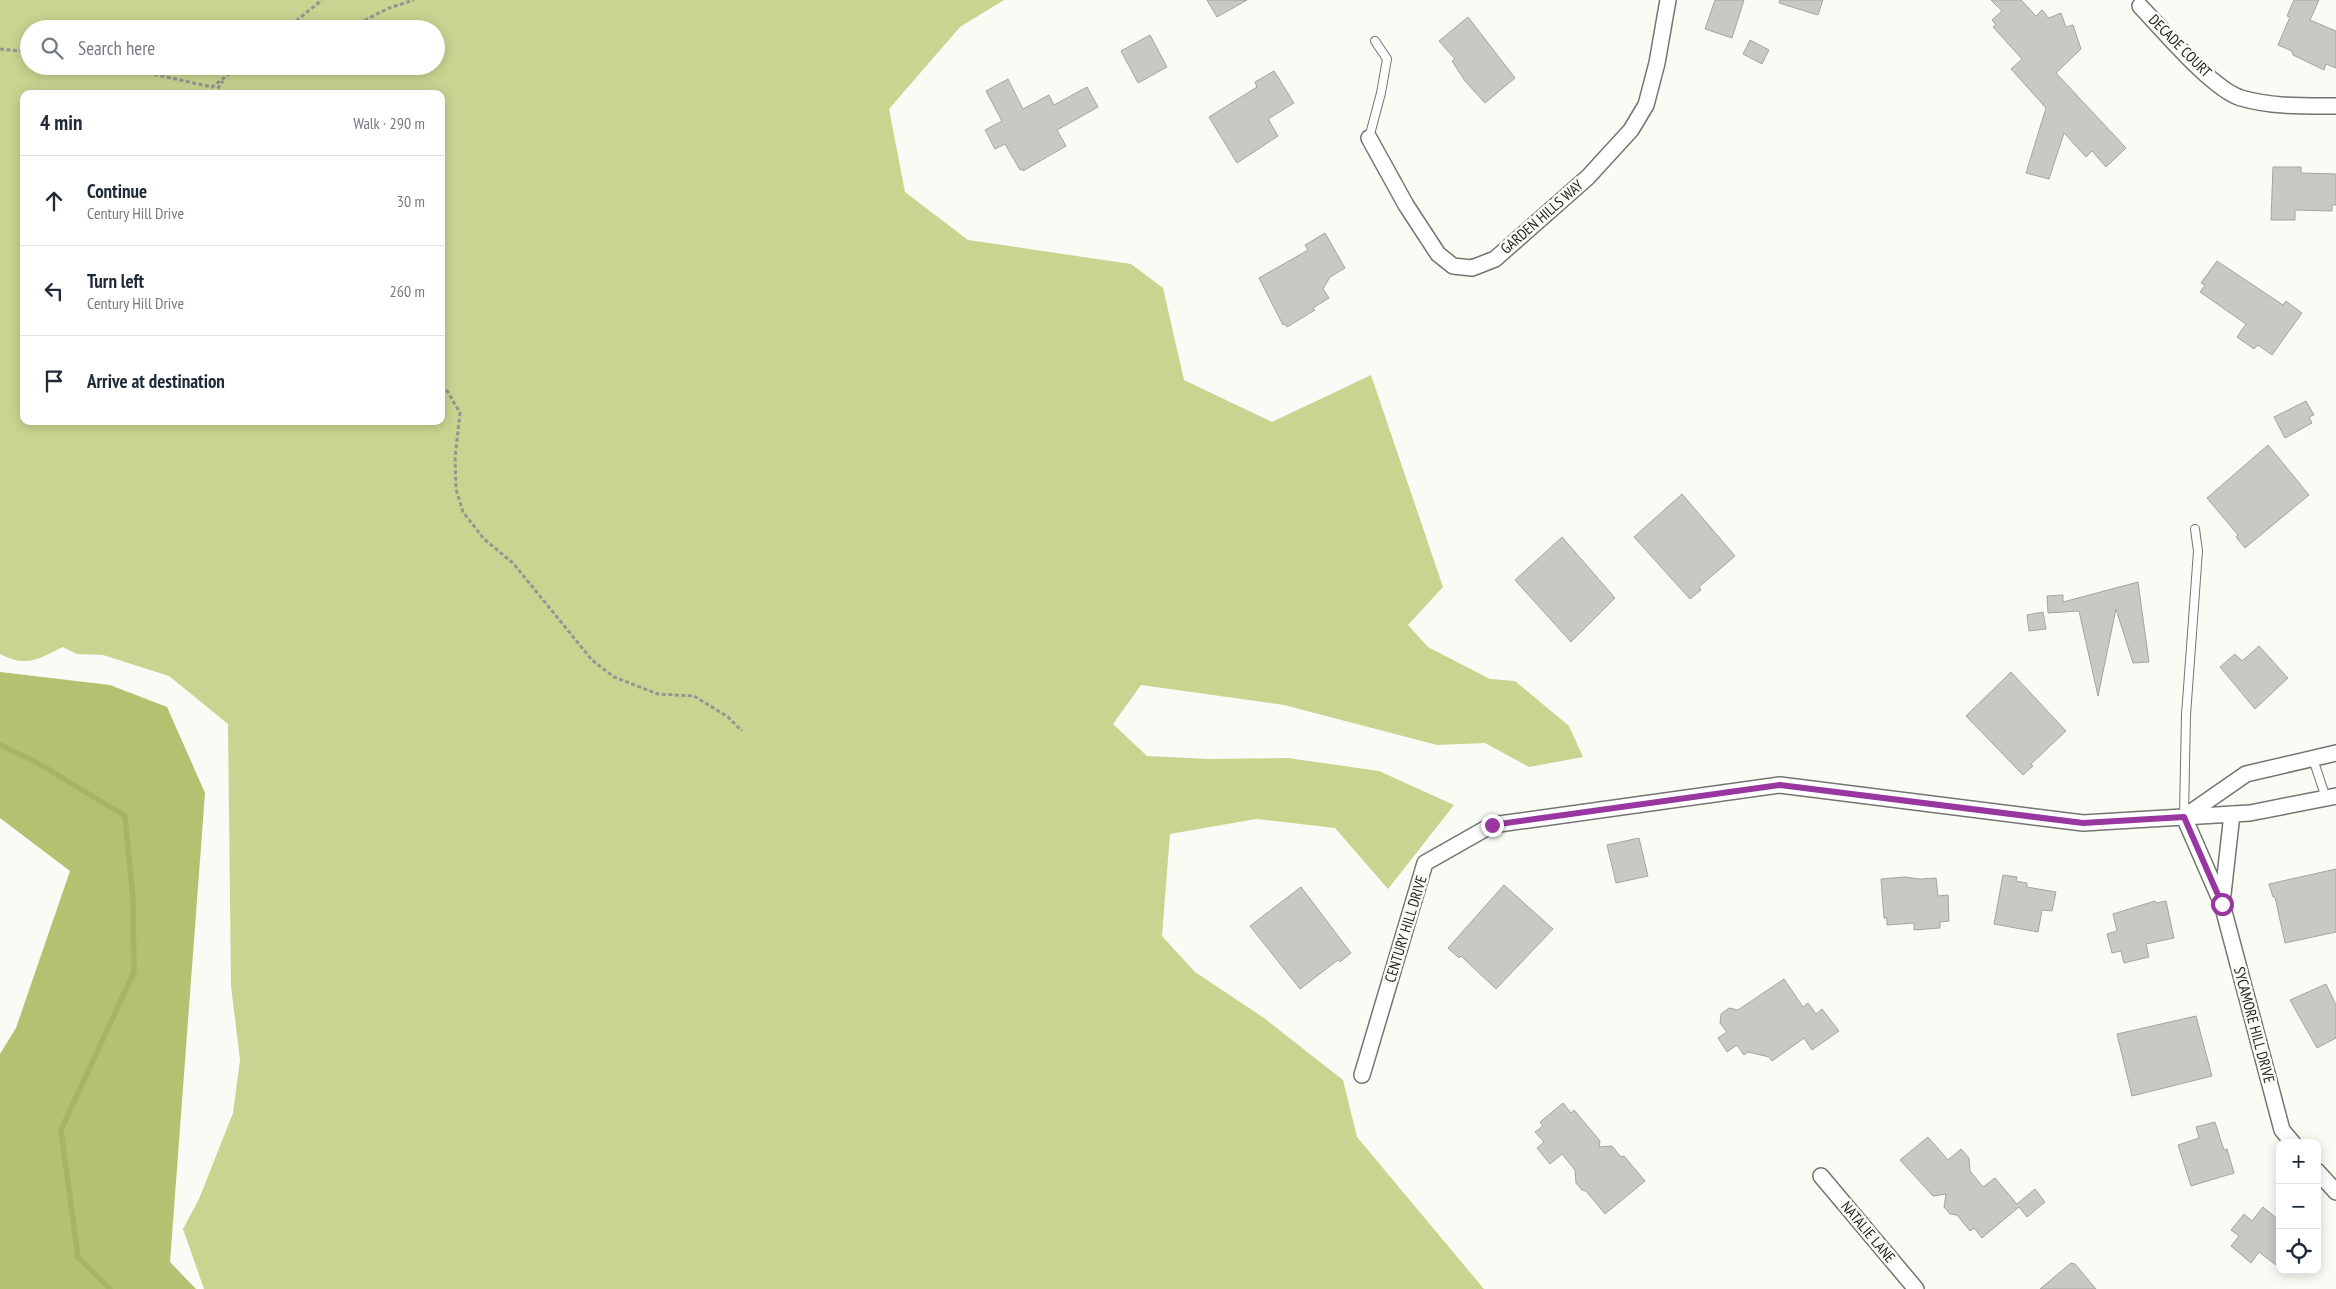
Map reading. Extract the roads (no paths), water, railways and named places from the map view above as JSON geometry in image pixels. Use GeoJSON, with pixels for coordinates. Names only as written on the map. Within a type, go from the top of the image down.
{"type":"FeatureCollection","features":[{"type":"Feature","properties":{"kind":"street","name":"GARDEN HILLS WAY"},"geometry":{"type":"LineString","coordinates":[[1369,138],[1406,205],[1438,254],[1453,266],[1472,268],[1495,259],[1588,177],[1631,130],[1646,105],[1657,63],[1668,0]]}},
{"type":"Feature","properties":{"kind":"street","name":"DECADE COURT"},"geometry":{"type":"LineString","coordinates":[[2140,6],[2207,76],[2239,97],[2283,106],[2336,106]]}},
{"type":"Feature","properties":{"kind":"street"},"geometry":{"type":"LineString","coordinates":[[2222,904],[2184,817],[2246,774],[2336,753]]}},
{"type":"Feature","properties":{"kind":"street","name":"CENTURY HILL DRIVE"},"geometry":{"type":"LineString","coordinates":[[1362,1075],[1425,864],[1492,825],[1780,785],[2083,823],[2250,813],[2331,797]]}},
{"type":"Feature","properties":{"kind":"street"},"geometry":{"type":"LineString","coordinates":[[2222,904],[2232,814]]}},
{"type":"Feature","properties":{"kind":"street","name":"SYCAMORE HILL DRIVE"},"geometry":{"type":"LineString","coordinates":[[2222,904],[2282,1130],[2290,1139]]}},
{"type":"Feature","properties":{"kind":"street"},"geometry":{"type":"LineString","coordinates":[[2321,1175],[2336,1192]]}},
{"type":"Feature","properties":{"kind":"street","name":"NATALIE LANE"},"geometry":{"type":"LineString","coordinates":[[1821,1176],[1916,1289]]}},
{"type":"Feature","properties":{"kind":"lane"},"geometry":{"type":"LineString","coordinates":[[1369,138],[1381,94],[1387,59],[1375,41]]}},
{"type":"Feature","properties":{"kind":"lane"},"geometry":{"type":"LineString","coordinates":[[2184,817],[2186,715],[2198,551],[2195,529]]}},
{"type":"Feature","properties":{"kind":"lane"},"geometry":{"type":"LineString","coordinates":[[2313,759],[2331,797]]}},
{"type":"Feature","properties":{"kind":"waterway"},"geometry":{"type":"LineString","coordinates":[[0,745],[36,762],[125,816],[133,899],[134,972],[61,1130],[78,1257],[110,1289]]}}]}
